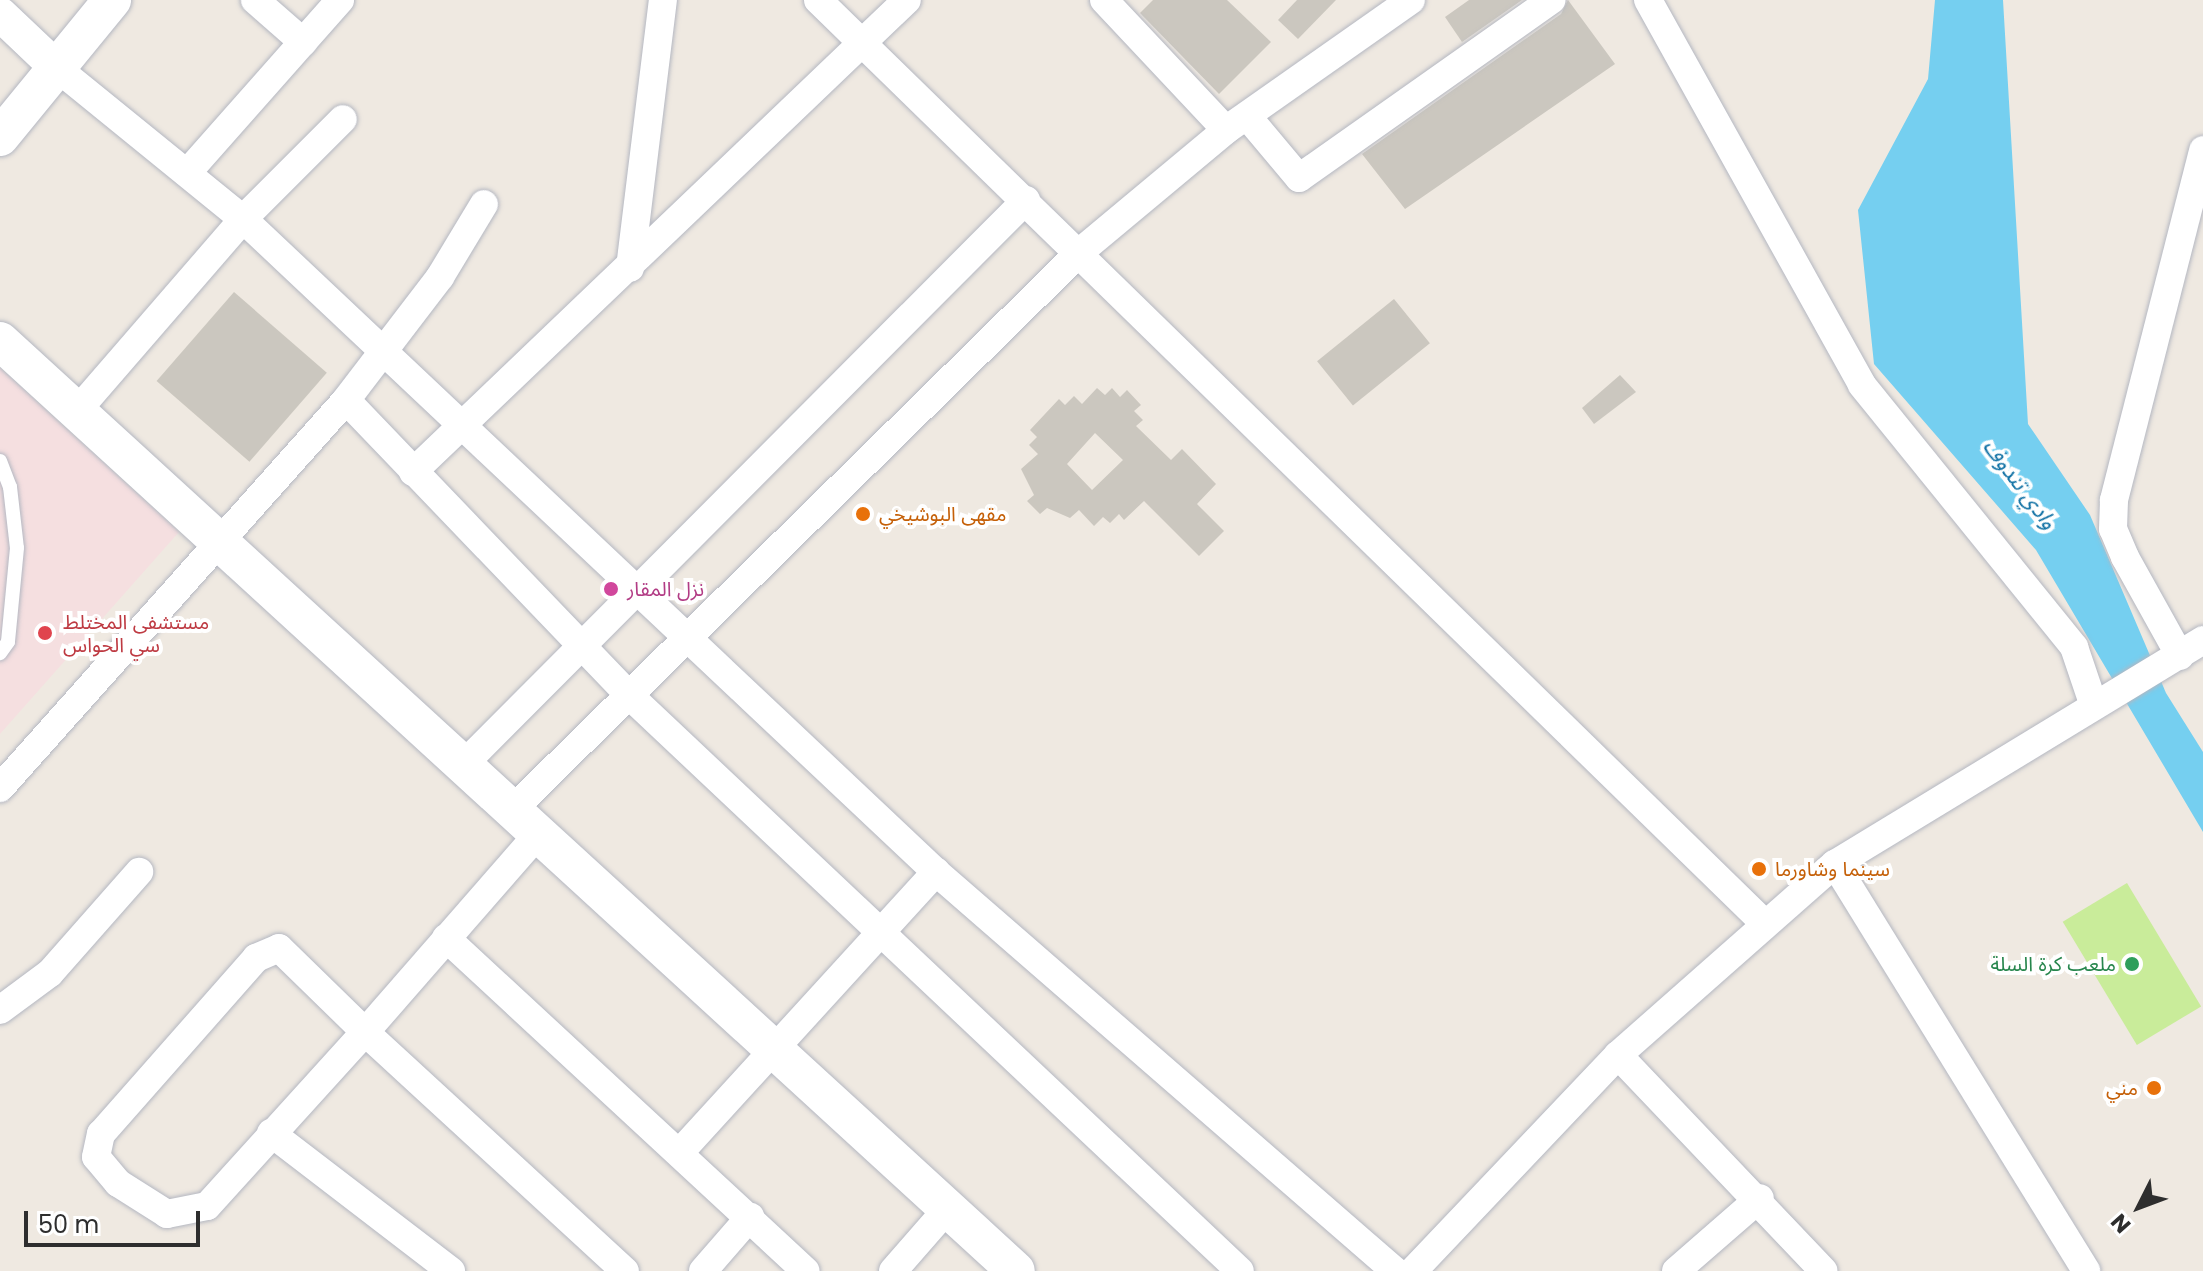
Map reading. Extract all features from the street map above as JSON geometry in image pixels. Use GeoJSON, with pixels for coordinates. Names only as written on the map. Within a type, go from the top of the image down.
{"type":"FeatureCollection","features":[{"type":"Feature","properties":{"kind":"main road"},"geometry":{"type":"LineString","coordinates":[[0,137],[112,0]]}},
{"type":"Feature","properties":{"kind":"main road"},"geometry":{"type":"LineString","coordinates":[[0,341],[1016,1271]]}},
{"type":"Feature","properties":{"kind":"street"},"geometry":{"type":"LineString","coordinates":[[255,0],[303,42]]}},
{"type":"Feature","properties":{"kind":"street"},"geometry":{"type":"LineString","coordinates":[[187,173],[340,0]]}},
{"type":"Feature","properties":{"kind":"street"},"geometry":{"type":"LineString","coordinates":[[630,268],[663,0]]}},
{"type":"Feature","properties":{"kind":"street"},"geometry":{"type":"LineString","coordinates":[[818,0],[1081,251],[1763,922]]}},
{"type":"Feature","properties":{"kind":"street"},"geometry":{"type":"LineString","coordinates":[[413,472],[630,268],[907,0]]}},
{"type":"Feature","properties":{"kind":"street"},"geometry":{"type":"LineString","coordinates":[[625,1271],[365,1032],[279,948],[263,951],[94,1145],[96,1157],[118,1183],[167,1214],[185,1215],[207,1206],[365,1032],[446,938],[525,822],[630,696],[1081,251],[1236,123],[1411,0]]}},
{"type":"Feature","properties":{"kind":"street"},"geometry":{"type":"LineString","coordinates":[[1112,3],[1236,123],[1299,178],[1551,0]]}},
{"type":"Feature","properties":{"kind":"street"},"geometry":{"type":"LineString","coordinates":[[1648,0],[1862,385],[2074,647],[2094,706]]}},
{"type":"Feature","properties":{"kind":"street"},"geometry":{"type":"LineString","coordinates":[[0,14],[57,68],[243,219],[387,350],[631,591],[936,872],[1395,1271]]}},
{"type":"Feature","properties":{"kind":"street"},"geometry":{"type":"LineString","coordinates":[[76,412],[243,219],[343,119]]}},
{"type":"Feature","properties":{"kind":"street"},"geometry":{"type":"LineString","coordinates":[[1413,1271],[1618,1055],[1763,922],[1835,864],[2192,648],[2125,557],[2113,529],[2114,500],[2203,150]]}},
{"type":"Feature","properties":{"kind":"street"},"geometry":{"type":"LineString","coordinates":[[462,766],[631,591],[1026,200]]}},
{"type":"Feature","properties":{"kind":"street"},"geometry":{"type":"LineString","coordinates":[[0,788],[221,544],[346,400],[387,350],[484,204]]}},
{"type":"Feature","properties":{"kind":"street"},"geometry":{"type":"LineString","coordinates":[[346,400],[630,696],[1240,1271]]}},
{"type":"Feature","properties":{"kind":"street"},"geometry":{"type":"LineString","coordinates":[[1835,864],[2086,1271]]}},
{"type":"Feature","properties":{"kind":"street"},"geometry":{"type":"LineString","coordinates":[[0,1010],[50,973],[139,872]]}},
{"type":"Feature","properties":{"kind":"street"},"geometry":{"type":"LineString","coordinates":[[682,1150],[879,928],[936,872]]}},
{"type":"Feature","properties":{"kind":"street"},"geometry":{"type":"LineString","coordinates":[[446,938],[682,1150],[806,1271]]}},
{"type":"Feature","properties":{"kind":"street"},"geometry":{"type":"LineString","coordinates":[[1618,1055],[1760,1198],[1824,1271]]}},
{"type":"Feature","properties":{"kind":"street"},"geometry":{"type":"LineString","coordinates":[[271,1133],[451,1271]]}},
{"type":"Feature","properties":{"kind":"street"},"geometry":{"type":"LineString","coordinates":[[1676,1271],[1760,1198]]}},
{"type":"Feature","properties":{"kind":"street"},"geometry":{"type":"LineString","coordinates":[[893,1271],[947,1209]]}},
{"type":"Feature","properties":{"kind":"street"},"geometry":{"type":"LineString","coordinates":[[703,1271],[750,1217]]}},
{"type":"Feature","properties":{"kind":"lane"},"geometry":{"type":"LineString","coordinates":[[0,461],[10,487],[17,548],[8,642],[0,653]]}},
{"type":"Feature","properties":{"kind":"shaded area","name":"مستشفى المختلط سي الحواس"},"geometry":{"type":"Polygon","coordinates":[[[0,368],[179,532],[0,734],[0,368]]]}},
{"type":"Feature","properties":{"kind":"green space","name":"ملعب كرة السلة"},"geometry":{"type":"Polygon","coordinates":[[[2127,883],[2201,1006],[2137,1045],[2063,922],[2127,883]]]}},
{"type":"Feature","properties":{"kind":"water","name":"وادي تندوف"},"geometry":{"type":"Polygon","coordinates":[[[1935,0],[2003,0],[2028,424],[2090,515],[2166,693],[2203,752],[2203,832],[2036,550],[1874,364],[1858,210],[1928,79],[1935,0]]]}},
{"type":"Feature","properties":{"kind":"building"},"geometry":{"type":"Polygon","coordinates":[[[1153,0],[1227,0],[1271,42],[1219,94],[1140,13],[1153,0]]]}},
{"type":"Feature","properties":{"kind":"building"},"geometry":{"type":"Polygon","coordinates":[[[1297,0],[1336,0],[1298,39],[1278,20],[1297,0]]]}},
{"type":"Feature","properties":{"kind":"building"},"geometry":{"type":"Polygon","coordinates":[[[1469,0],[1522,0],[1462,42],[1445,17],[1469,0]]]}},
{"type":"Feature","properties":{"kind":"building"},"geometry":{"type":"Polygon","coordinates":[[[1568,0],[1615,64],[1405,209],[1362,154],[1561,14],[1568,0]]]}},
{"type":"Feature","properties":{"kind":"building"},"geometry":{"type":"Polygon","coordinates":[[[234,292],[327,373],[249,462],[157,381],[234,292]]]}},
{"type":"Feature","properties":{"kind":"building"},"geometry":{"type":"Polygon","coordinates":[[[1394,299],[1430,343],[1353,406],[1317,361],[1394,299]]]}},
{"type":"Feature","properties":{"kind":"building"},"geometry":{"type":"Polygon","coordinates":[[[1620,375],[1636,392],[1594,424],[1582,408],[1620,375]]]}},
{"type":"Feature","properties":{"kind":"building"},"geometry":{"type":"Polygon","coordinates":[[[1097,388],[1105,395],[1112,388],[1120,397],[1127,390],[1141,405],[1134,411],[1143,420],[1136,426],[1171,460],[1182,449],[1216,484],[1197,504],[1224,531],[1199,556],[1144,501],[1124,520],[1119,514],[1110,523],[1103,517],[1094,526],[1079,510],[1070,518],[1047,508],[1040,514],[1027,501],[1034,495],[1021,469],[1038,454],[1029,445],[1037,437],[1030,430],[1059,399],[1065,405],[1074,396],[1082,404],[1097,388]],[[1095,433],[1067,464],[1092,490],[1123,460],[1095,433]]]}},
{"type":"Feature","properties":{"kind":"place","name":"مقهى البوشيخي"},"geometry":{"type":"Point","coordinates":[863,514]}},
{"type":"Feature","properties":{"kind":"place","name":"نزل المقار"},"geometry":{"type":"Point","coordinates":[611,589]}},
{"type":"Feature","properties":{"kind":"place","name":"مستشفى المختلط سي الحواس"},"geometry":{"type":"Point","coordinates":[45,633]}},
{"type":"Feature","properties":{"kind":"place","name":"سينما وشاورما"},"geometry":{"type":"Point","coordinates":[1759,869]}},
{"type":"Feature","properties":{"kind":"place","name":"ملعب كرة السلة"},"geometry":{"type":"Point","coordinates":[2132,964]}},
{"type":"Feature","properties":{"kind":"place","name":"مني"},"geometry":{"type":"Point","coordinates":[2154,1088]}}]}
